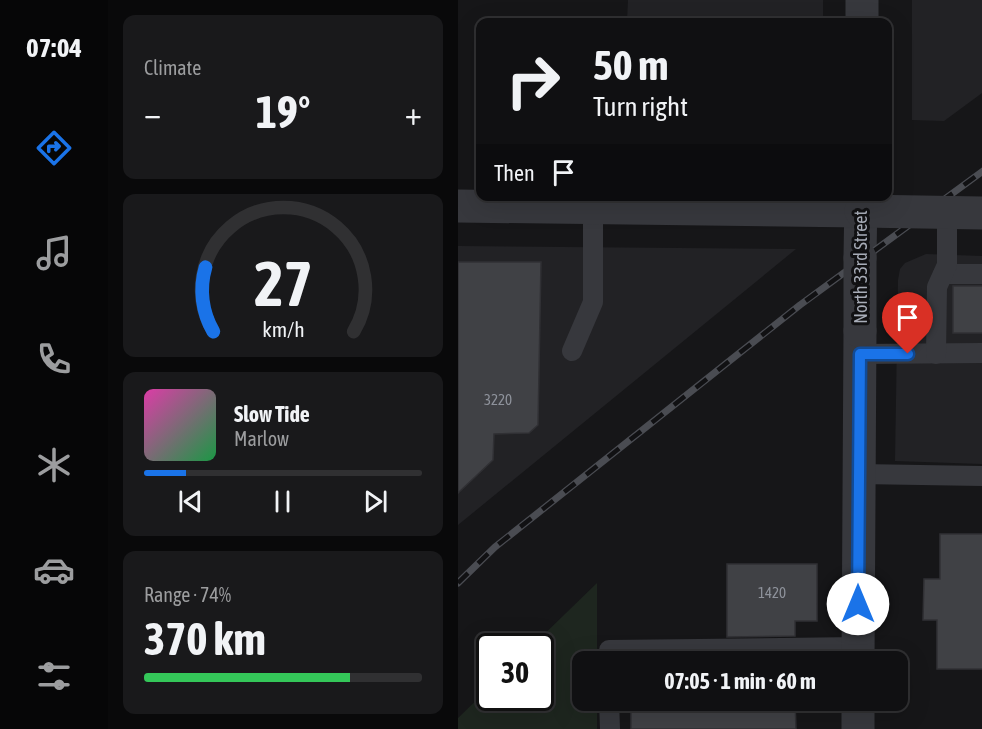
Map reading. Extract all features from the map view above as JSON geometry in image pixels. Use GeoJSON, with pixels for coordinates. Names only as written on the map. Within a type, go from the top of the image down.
{"type":"FeatureCollection","features":[{"type":"Feature","properties":{"kind":"street"},"geometry":{"type":"LineString","coordinates":[[862,0],[862,18]]}},
{"type":"Feature","properties":{"kind":"street"},"geometry":{"type":"LineString","coordinates":[[458,206],[861,204],[947,213],[983,213]]}},
{"type":"Feature","properties":{"kind":"street","name":"North 33rd Street"},"geometry":{"type":"LineString","coordinates":[[858,651],[861,204]]}},
{"type":"Feature","properties":{"kind":"street"},"geometry":{"type":"LineString","coordinates":[[858,711],[858,729]]}},
{"type":"Feature","properties":{"kind":"lane"},"geometry":{"type":"LineString","coordinates":[[572,351],[593,302],[593,207]]}},
{"type":"Feature","properties":{"kind":"lane"},"geometry":{"type":"LineString","coordinates":[[936,354],[937,287],[947,265],[947,213]]}},
{"type":"Feature","properties":{"kind":"lane"},"geometry":{"type":"LineString","coordinates":[[943,274],[983,274]]}},
{"type":"Feature","properties":{"kind":"lane"},"geometry":{"type":"LineString","coordinates":[[860,343],[936,354],[983,353]]}},
{"type":"Feature","properties":{"kind":"lane"},"geometry":{"type":"LineString","coordinates":[[859,474],[983,476]]}},
{"type":"Feature","properties":{"kind":"lane"},"geometry":{"type":"LineString","coordinates":[[609,651],[671,651]]}},
{"type":"Feature","properties":{"kind":"lane"},"geometry":{"type":"LineString","coordinates":[[609,711],[610,729]]}},
{"type":"Feature","properties":{"kind":"shaded area"},"geometry":{"type":"Polygon","coordinates":[[[628,0],[823,0],[823,18],[627,18],[628,0]]]}},
{"type":"Feature","properties":{"kind":"shaded area"},"geometry":{"type":"Polygon","coordinates":[[[912,0],[982,0],[982,93],[944,121],[912,120],[912,0]]]}},
{"type":"Feature","properties":{"kind":"shaded area"},"geometry":{"type":"Polygon","coordinates":[[[458,246],[796,249],[458,525],[458,246]]]}},
{"type":"Feature","properties":{"kind":"shaded area"},"geometry":{"type":"Polygon","coordinates":[[[926,254],[982,256],[982,464],[895,461],[898,280],[900,269],[905,263],[926,254]]]}},
{"type":"Feature","properties":{"kind":"shaded area"},"geometry":{"type":"Polygon","coordinates":[[[597,583],[597,651],[572,651],[572,711],[597,711],[597,729],[458,729],[458,718],[476,701],[476,711],[554,711],[554,633],[545,633],[597,583]]]}},
{"type":"Feature","properties":{"kind":"building"},"geometry":{"type":"Polygon","coordinates":[[[458,262],[541,262],[538,425],[529,433],[494,434],[493,460],[458,493],[458,262]]]}},
{"type":"Feature","properties":{"kind":"building"},"geometry":{"type":"Polygon","coordinates":[[[953,286],[983,286],[983,333],[953,333],[953,286]]]}},
{"type":"Feature","properties":{"kind":"building"},"geometry":{"type":"Polygon","coordinates":[[[940,534],[983,534],[983,669],[937,669],[937,620],[923,620],[924,579],[940,579],[940,534]]]}},
{"type":"Feature","properties":{"kind":"building"},"geometry":{"type":"Polygon","coordinates":[[[727,564],[817,564],[817,621],[795,621],[795,636],[727,637],[727,564]]]}},
{"type":"Feature","properties":{"kind":"building"},"geometry":{"type":"Polygon","coordinates":[[[631,711],[795,711],[796,729],[631,729],[631,711]]]}},
{"type":"Feature","properties":{"kind":"railway"},"geometry":{"type":"LineString","coordinates":[[458,583],[495,547],[800,305],[983,171]]}},
{"type":"Feature","properties":{"kind":"route"},"geometry":{"type":"LineString","coordinates":[[858,604],[860,354],[908,354]]}}]}
